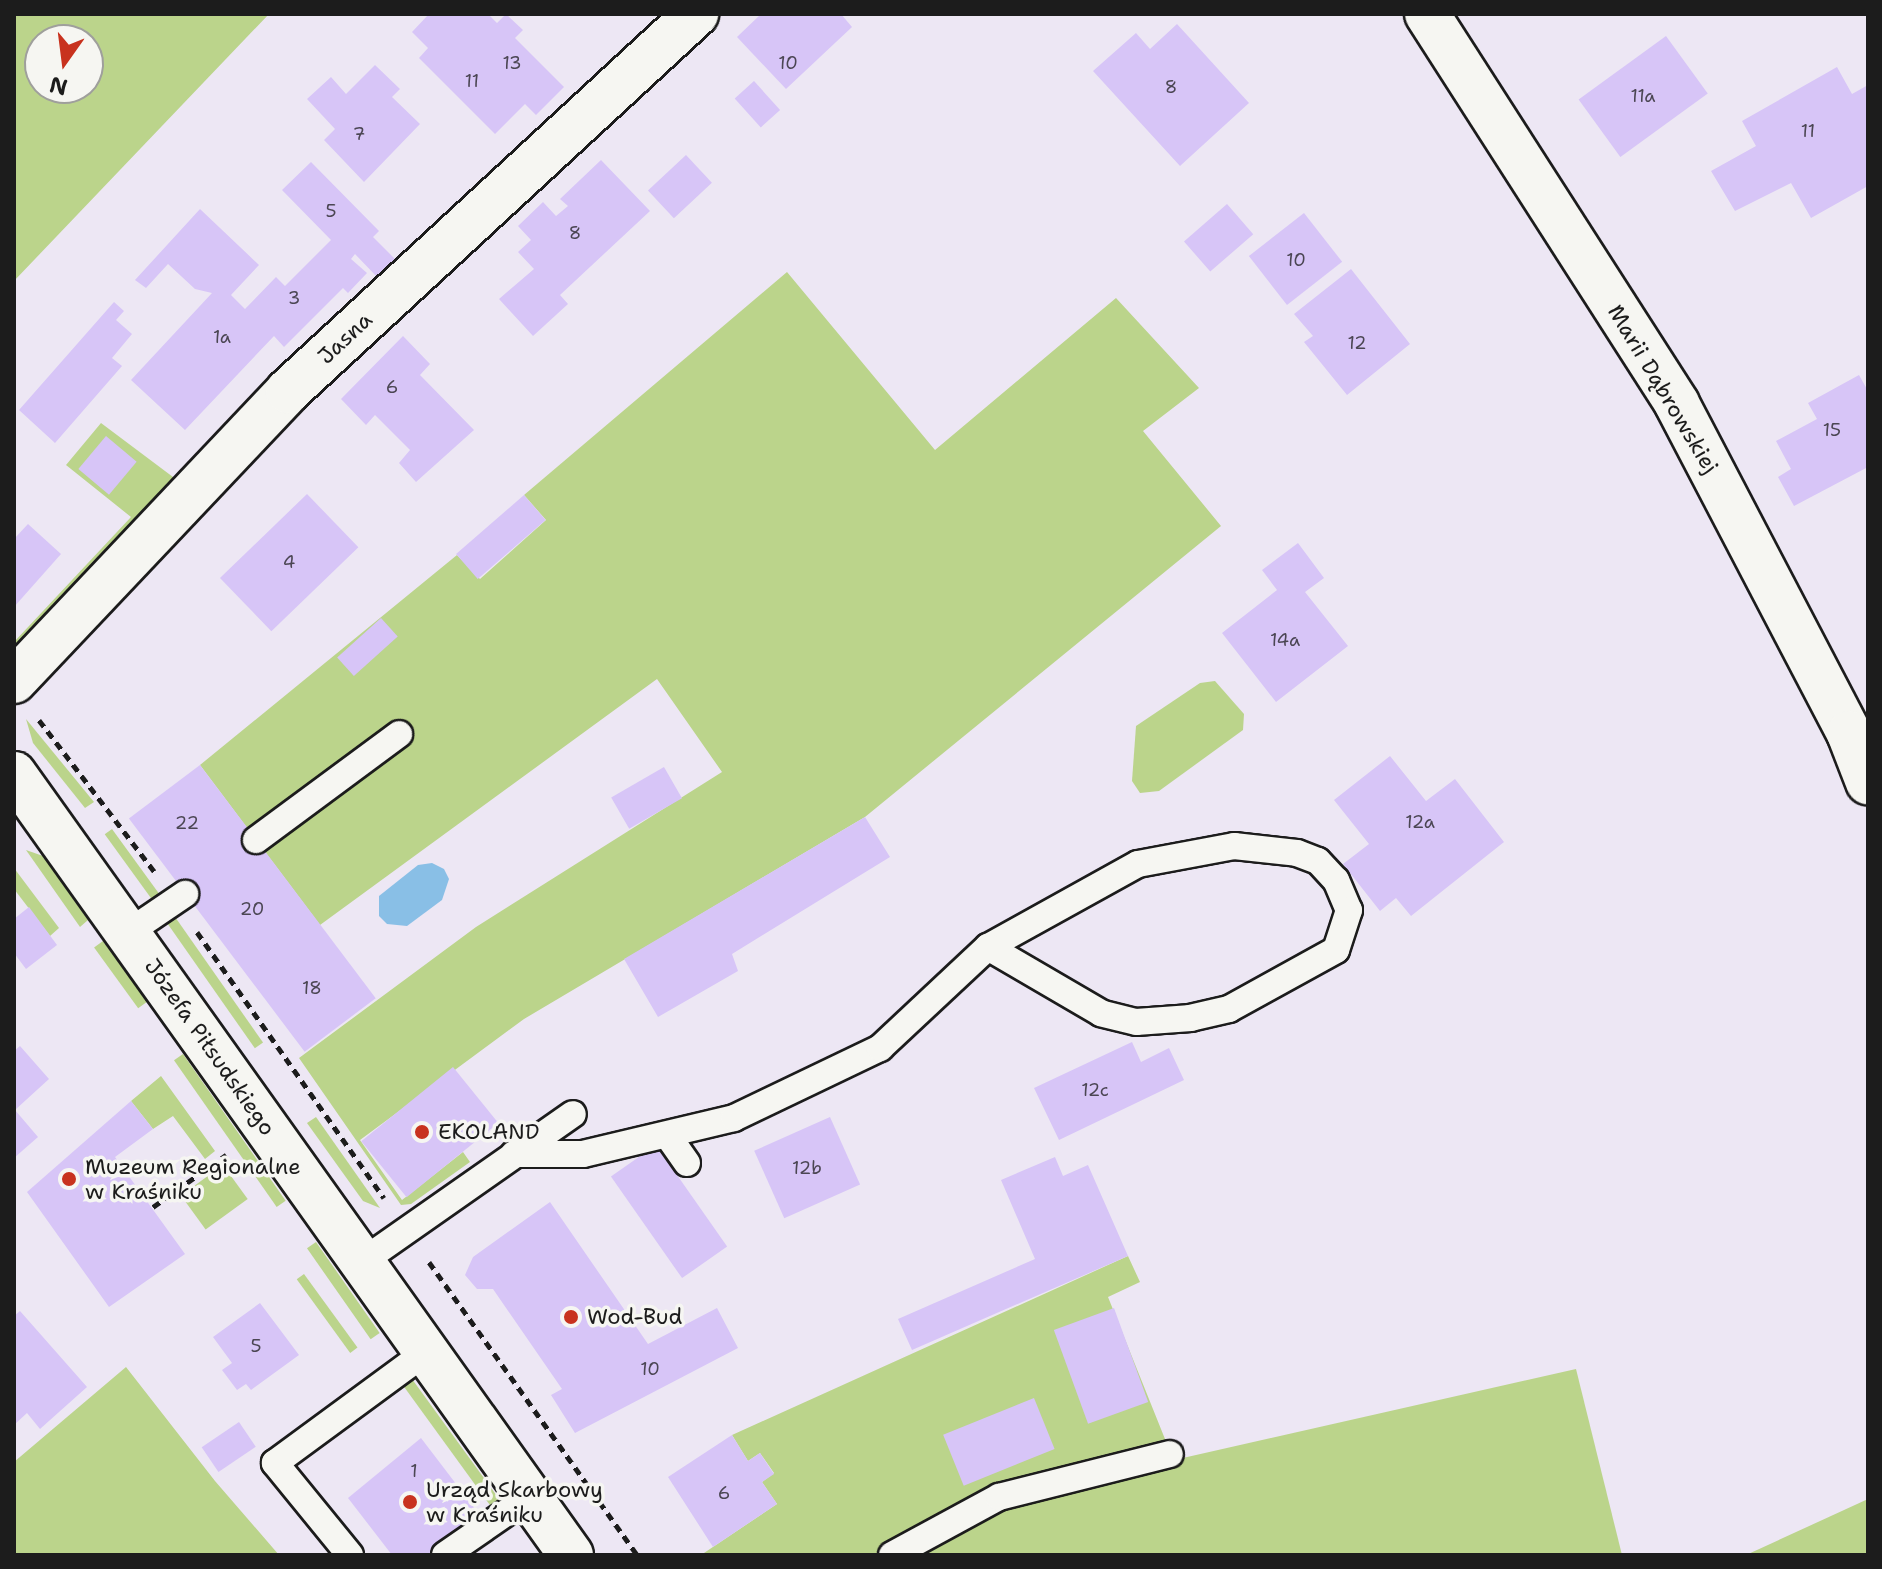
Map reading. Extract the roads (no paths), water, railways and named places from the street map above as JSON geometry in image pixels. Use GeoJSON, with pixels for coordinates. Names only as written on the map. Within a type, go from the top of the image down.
{"type":"FeatureCollection","features":[{"type":"Feature","properties":{"kind":"street","name":"Jasna"},"geometry":{"type":"LineString","coordinates":[[24,698],[288,391],[696,14]]}},
{"type":"Feature","properties":{"kind":"street","name":"Marii Dąbrowskiej"},"geometry":{"type":"LineString","coordinates":[[1427,14],[1677,404],[1849,733],[1868,782]]}},
{"type":"Feature","properties":{"kind":"street","name":"Józefa Piłsudskiego"},"geometry":{"type":"LineString","coordinates":[[21,797],[129,932],[571,1555]]}},
{"type":"Feature","properties":{"kind":"lane"},"geometry":{"type":"LineString","coordinates":[[256,840],[399,734]]}},
{"type":"Feature","properties":{"kind":"lane"},"geometry":{"type":"LineString","coordinates":[[514,1154],[583,1154],[734,1118],[880,1048],[988,947],[1138,864],[1234,846],[1278,849],[1318,861],[1336,880],[1349,910],[1336,950],[1229,1009],[1191,1018],[1136,1022],[1101,1013],[988,947]]}},
{"type":"Feature","properties":{"kind":"lane"},"geometry":{"type":"LineString","coordinates":[[129,932],[180,897]]}},
{"type":"Feature","properties":{"kind":"lane"},"geometry":{"type":"LineString","coordinates":[[363,1261],[573,1114]]}},
{"type":"Feature","properties":{"kind":"lane"},"geometry":{"type":"LineString","coordinates":[[668,1136],[687,1163]]}},
{"type":"Feature","properties":{"kind":"lane"},"geometry":{"type":"LineString","coordinates":[[350,1555],[275,1463],[426,1352]]}},
{"type":"Feature","properties":{"kind":"lane"},"geometry":{"type":"LineString","coordinates":[[892,1555],[999,1497],[1170,1454]]}},
{"type":"Feature","properties":{"kind":"lane"},"geometry":{"type":"LineString","coordinates":[[445,1555],[529,1497]]}},
{"type":"Feature","properties":{"kind":"water"},"geometry":{"type":"Polygon","coordinates":[[[432,863],[444,869],[449,879],[442,900],[407,926],[387,924],[379,916],[379,896],[418,865],[432,863]]]}},
{"type":"Feature","properties":{"kind":"place","name":"EKOLAND"},"geometry":{"type":"Point","coordinates":[422,1132]}},
{"type":"Feature","properties":{"kind":"place","name":"Muzeum Regionalne w Kraśniku"},"geometry":{"type":"Point","coordinates":[69,1179]}},
{"type":"Feature","properties":{"kind":"place","name":"Wod-Bud"},"geometry":{"type":"Point","coordinates":[571,1317]}},
{"type":"Feature","properties":{"kind":"place","name":"Urząd Skarbowy w Kraśniku"},"geometry":{"type":"Point","coordinates":[410,1502]}}]}
